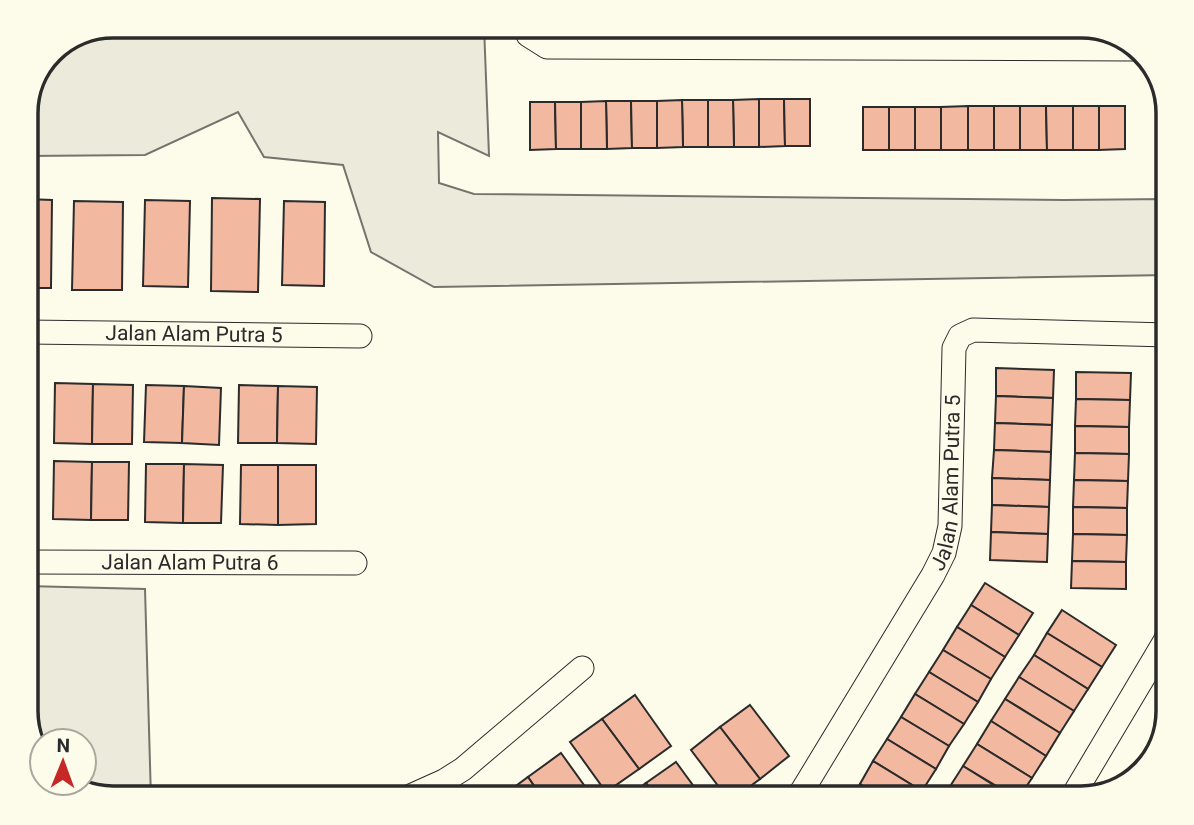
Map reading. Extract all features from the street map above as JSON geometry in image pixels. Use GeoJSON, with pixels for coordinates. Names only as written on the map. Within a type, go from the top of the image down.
{"type":"FeatureCollection","features":[{"type":"Feature","properties":{"kind":"street"},"geometry":{"type":"LineString","coordinates":[[531,38],[547,47],[1119,49]]}},
{"type":"Feature","properties":{"kind":"street","name":"Jalan Alam Putra 5"},"geometry":{"type":"LineString","coordinates":[[804,786],[944,553],[950,526],[954,348],[960,336],[973,330],[1156,335]]}},
{"type":"Feature","properties":{"kind":"street","name":"Jalan Alam Putra 5"},"geometry":{"type":"LineString","coordinates":[[39,332],[360,337]]}},
{"type":"Feature","properties":{"kind":"street","name":"Jalan Alam Putra 6"},"geometry":{"type":"LineString","coordinates":[[39,562],[355,563]]}},
{"type":"Feature","properties":{"kind":"street"},"geometry":{"type":"LineString","coordinates":[[1079,786],[1156,656]]}},
{"type":"Feature","properties":{"kind":"street"},"geometry":{"type":"LineString","coordinates":[[433,786],[463,769],[582,668]]}},
{"type":"Feature","properties":{"kind":"shaded area"},"geometry":{"type":"Polygon","coordinates":[[[113,38],[484,38],[489,156],[438,132],[439,183],[474,194],[1156,199],[1156,275],[434,287],[371,252],[343,165],[264,157],[238,112],[145,155],[39,156],[41,94],[46,80],[64,57],[89,42],[113,38]]]}},
{"type":"Feature","properties":{"kind":"shaded area"},"geometry":{"type":"Polygon","coordinates":[[[39,586],[145,589],[151,786],[98,785],[98,727],[40,727],[39,586]]]}},
{"type":"Feature","properties":{"kind":"building"},"geometry":{"type":"Polygon","coordinates":[[[759,99],[784,99],[785,146],[759,147],[759,99]]]}},
{"type":"Feature","properties":{"kind":"building"},"geometry":{"type":"Polygon","coordinates":[[[759,99],[759,147],[734,147],[733,100],[759,99]]]}},
{"type":"Feature","properties":{"kind":"building"},"geometry":{"type":"Polygon","coordinates":[[[784,99],[810,99],[810,146],[785,146],[784,99]]]}},
{"type":"Feature","properties":{"kind":"building"},"geometry":{"type":"Polygon","coordinates":[[[682,100],[708,100],[708,147],[683,147],[682,100]]]}},
{"type":"Feature","properties":{"kind":"building"},"geometry":{"type":"Polygon","coordinates":[[[682,100],[683,147],[657,148],[657,101],[682,100]]]}},
{"type":"Feature","properties":{"kind":"building"},"geometry":{"type":"Polygon","coordinates":[[[708,100],[733,100],[734,147],[708,147],[708,100]]]}},
{"type":"Feature","properties":{"kind":"building"},"geometry":{"type":"Polygon","coordinates":[[[606,101],[631,101],[632,148],[607,149],[606,101]]]}},
{"type":"Feature","properties":{"kind":"building"},"geometry":{"type":"Polygon","coordinates":[[[606,101],[607,149],[581,149],[581,102],[606,101]]]}},
{"type":"Feature","properties":{"kind":"building"},"geometry":{"type":"Polygon","coordinates":[[[631,101],[657,101],[657,148],[632,148],[631,101]]]}},
{"type":"Feature","properties":{"kind":"building"},"geometry":{"type":"Polygon","coordinates":[[[530,102],[555,102],[556,149],[530,150],[530,102]]]}},
{"type":"Feature","properties":{"kind":"building"},"geometry":{"type":"Polygon","coordinates":[[[555,102],[581,102],[581,149],[556,149],[555,102]]]}},
{"type":"Feature","properties":{"kind":"building"},"geometry":{"type":"Polygon","coordinates":[[[968,106],[994,106],[994,150],[968,150],[968,106]]]}},
{"type":"Feature","properties":{"kind":"building"},"geometry":{"type":"Polygon","coordinates":[[[968,106],[968,150],[941,150],[941,107],[968,106]]]}},
{"type":"Feature","properties":{"kind":"building"},"geometry":{"type":"Polygon","coordinates":[[[994,106],[1020,106],[1020,150],[994,150],[994,106]]]}},
{"type":"Feature","properties":{"kind":"building"},"geometry":{"type":"Polygon","coordinates":[[[1020,106],[1046,106],[1047,150],[1020,150],[1020,106]]]}},
{"type":"Feature","properties":{"kind":"building"},"geometry":{"type":"Polygon","coordinates":[[[1046,106],[1073,106],[1073,150],[1047,150],[1046,106]]]}},
{"type":"Feature","properties":{"kind":"building"},"geometry":{"type":"Polygon","coordinates":[[[1073,106],[1099,106],[1099,150],[1073,150],[1073,106]]]}},
{"type":"Feature","properties":{"kind":"building"},"geometry":{"type":"Polygon","coordinates":[[[1099,106],[1125,106],[1125,149],[1099,150],[1099,106]]]}},
{"type":"Feature","properties":{"kind":"building"},"geometry":{"type":"Polygon","coordinates":[[[863,107],[889,107],[889,150],[863,150],[863,107]]]}},
{"type":"Feature","properties":{"kind":"building"},"geometry":{"type":"Polygon","coordinates":[[[889,107],[915,107],[915,150],[889,150],[889,107]]]}},
{"type":"Feature","properties":{"kind":"building"},"geometry":{"type":"Polygon","coordinates":[[[915,107],[941,107],[941,150],[915,150],[915,107]]]}},
{"type":"Feature","properties":{"kind":"building"},"geometry":{"type":"Polygon","coordinates":[[[212,198],[260,199],[258,292],[211,291],[212,198]]]}},
{"type":"Feature","properties":{"kind":"building"},"geometry":{"type":"Polygon","coordinates":[[[39,200],[52,200],[51,288],[39,288],[39,200]]]}},
{"type":"Feature","properties":{"kind":"building"},"geometry":{"type":"Polygon","coordinates":[[[145,200],[190,201],[188,287],[143,286],[145,200]]]}},
{"type":"Feature","properties":{"kind":"building"},"geometry":{"type":"Polygon","coordinates":[[[74,201],[123,202],[122,290],[72,290],[74,201]]]}},
{"type":"Feature","properties":{"kind":"building"},"geometry":{"type":"Polygon","coordinates":[[[284,201],[325,202],[324,286],[282,285],[284,201]]]}},
{"type":"Feature","properties":{"kind":"building"},"geometry":{"type":"Polygon","coordinates":[[[996,368],[1054,370],[1053,398],[996,396],[996,368]]]}},
{"type":"Feature","properties":{"kind":"building"},"geometry":{"type":"Polygon","coordinates":[[[1076,372],[1131,373],[1130,400],[1076,399],[1076,372]]]}},
{"type":"Feature","properties":{"kind":"building"},"geometry":{"type":"Polygon","coordinates":[[[55,383],[93,384],[92,444],[54,443],[55,383]]]}},
{"type":"Feature","properties":{"kind":"building"},"geometry":{"type":"Polygon","coordinates":[[[93,384],[133,385],[132,444],[92,444],[93,384]]]}},
{"type":"Feature","properties":{"kind":"building"},"geometry":{"type":"Polygon","coordinates":[[[146,385],[184,386],[182,443],[144,442],[146,385]]]}},
{"type":"Feature","properties":{"kind":"building"},"geometry":{"type":"Polygon","coordinates":[[[239,385],[278,386],[277,443],[238,443],[239,385]]]}},
{"type":"Feature","properties":{"kind":"building"},"geometry":{"type":"Polygon","coordinates":[[[184,386],[221,388],[219,445],[182,443],[184,386]]]}},
{"type":"Feature","properties":{"kind":"building"},"geometry":{"type":"Polygon","coordinates":[[[278,386],[317,387],[316,444],[277,443],[278,386]]]}},
{"type":"Feature","properties":{"kind":"building"},"geometry":{"type":"Polygon","coordinates":[[[996,396],[1053,398],[1052,425],[995,423],[996,396]]]}},
{"type":"Feature","properties":{"kind":"building"},"geometry":{"type":"Polygon","coordinates":[[[1076,399],[1130,400],[1129,427],[1075,426],[1076,399]]]}},
{"type":"Feature","properties":{"kind":"building"},"geometry":{"type":"Polygon","coordinates":[[[995,423],[1052,425],[1051,452],[994,450],[995,423]]]}},
{"type":"Feature","properties":{"kind":"building"},"geometry":{"type":"Polygon","coordinates":[[[1075,426],[1129,427],[1129,454],[1075,453],[1075,426]]]}},
{"type":"Feature","properties":{"kind":"building"},"geometry":{"type":"Polygon","coordinates":[[[994,450],[1051,452],[1050,480],[992,478],[994,450]]]}},
{"type":"Feature","properties":{"kind":"building"},"geometry":{"type":"Polygon","coordinates":[[[1075,453],[1129,454],[1128,481],[1074,480],[1075,453]]]}},
{"type":"Feature","properties":{"kind":"building"},"geometry":{"type":"Polygon","coordinates":[[[54,461],[92,462],[91,520],[53,519],[54,461]]]}},
{"type":"Feature","properties":{"kind":"building"},"geometry":{"type":"Polygon","coordinates":[[[92,462],[129,462],[128,520],[91,520],[92,462]]]}},
{"type":"Feature","properties":{"kind":"building"},"geometry":{"type":"Polygon","coordinates":[[[146,464],[184,464],[183,523],[145,522],[146,464]]]}},
{"type":"Feature","properties":{"kind":"building"},"geometry":{"type":"Polygon","coordinates":[[[184,464],[223,465],[221,523],[183,523],[184,464]]]}},
{"type":"Feature","properties":{"kind":"building"},"geometry":{"type":"Polygon","coordinates":[[[241,465],[278,465],[278,525],[240,524],[241,465]]]}},
{"type":"Feature","properties":{"kind":"building"},"geometry":{"type":"Polygon","coordinates":[[[278,465],[316,465],[316,524],[278,525],[278,465]]]}},
{"type":"Feature","properties":{"kind":"building"},"geometry":{"type":"Polygon","coordinates":[[[992,478],[1050,480],[1049,507],[992,505],[992,478]]]}},
{"type":"Feature","properties":{"kind":"building"},"geometry":{"type":"Polygon","coordinates":[[[1074,480],[1128,481],[1127,508],[1073,507],[1074,480]]]}},
{"type":"Feature","properties":{"kind":"building"},"geometry":{"type":"Polygon","coordinates":[[[992,505],[1049,507],[1048,534],[991,532],[992,505]]]}},
{"type":"Feature","properties":{"kind":"building"},"geometry":{"type":"Polygon","coordinates":[[[1073,507],[1127,508],[1127,535],[1073,534],[1073,507]]]}},
{"type":"Feature","properties":{"kind":"building"},"geometry":{"type":"Polygon","coordinates":[[[991,532],[1048,534],[1047,562],[990,560],[991,532]]]}},
{"type":"Feature","properties":{"kind":"building"},"geometry":{"type":"Polygon","coordinates":[[[1073,534],[1127,535],[1126,562],[1072,561],[1073,534]]]}},
{"type":"Feature","properties":{"kind":"building"},"geometry":{"type":"Polygon","coordinates":[[[1072,561],[1126,562],[1126,589],[1071,588],[1072,561]]]}},
{"type":"Feature","properties":{"kind":"building"},"geometry":{"type":"Polygon","coordinates":[[[985,583],[1033,613],[1019,635],[971,605],[985,583]]]}},
{"type":"Feature","properties":{"kind":"building"},"geometry":{"type":"Polygon","coordinates":[[[971,605],[1019,635],[1005,657],[957,627],[971,605]]]}},
{"type":"Feature","properties":{"kind":"building"},"geometry":{"type":"Polygon","coordinates":[[[1062,610],[1116,645],[1102,667],[1047,633],[1062,610]]]}},
{"type":"Feature","properties":{"kind":"building"},"geometry":{"type":"Polygon","coordinates":[[[957,627],[1005,657],[991,679],[943,650],[957,627]]]}},
{"type":"Feature","properties":{"kind":"building"},"geometry":{"type":"Polygon","coordinates":[[[1047,633],[1102,667],[1088,689],[1034,655],[1047,633]]]}},
{"type":"Feature","properties":{"kind":"building"},"geometry":{"type":"Polygon","coordinates":[[[943,650],[991,679],[978,702],[929,672],[943,650]]]}},
{"type":"Feature","properties":{"kind":"building"},"geometry":{"type":"Polygon","coordinates":[[[1034,655],[1088,689],[1074,711],[1019,677],[1034,655]]]}},
{"type":"Feature","properties":{"kind":"building"},"geometry":{"type":"Polygon","coordinates":[[[929,672],[978,702],[964,724],[915,694],[929,672]]]}},
{"type":"Feature","properties":{"kind":"building"},"geometry":{"type":"Polygon","coordinates":[[[1019,677],[1074,711],[1060,733],[1005,699],[1019,677]]]}},
{"type":"Feature","properties":{"kind":"building"},"geometry":{"type":"Polygon","coordinates":[[[915,694],[964,724],[949,746],[901,717],[915,694]]]}},
{"type":"Feature","properties":{"kind":"building"},"geometry":{"type":"Polygon","coordinates":[[[635,695],[671,746],[639,769],[602,719],[635,695]]]}},
{"type":"Feature","properties":{"kind":"building"},"geometry":{"type":"Polygon","coordinates":[[[1005,699],[1060,733],[1046,756],[991,721],[1005,699]]]}},
{"type":"Feature","properties":{"kind":"building"},"geometry":{"type":"Polygon","coordinates":[[[750,705],[789,756],[760,779],[720,727],[750,705]]]}},
{"type":"Feature","properties":{"kind":"building"},"geometry":{"type":"Polygon","coordinates":[[[901,717],[949,746],[936,769],[887,739],[901,717]]]}},
{"type":"Feature","properties":{"kind":"building"},"geometry":{"type":"Polygon","coordinates":[[[602,719],[639,769],[615,786],[602,786],[570,742],[602,719]]]}},
{"type":"Feature","properties":{"kind":"building"},"geometry":{"type":"Polygon","coordinates":[[[991,721],[1046,756],[1032,778],[977,744],[991,721]]]}},
{"type":"Feature","properties":{"kind":"building"},"geometry":{"type":"Polygon","coordinates":[[[720,727],[760,779],[751,786],[718,786],[691,750],[720,727]]]}},
{"type":"Feature","properties":{"kind":"building"},"geometry":{"type":"Polygon","coordinates":[[[887,739],[936,769],[925,786],[914,786],[873,761],[887,739]]]}},
{"type":"Feature","properties":{"kind":"building"},"geometry":{"type":"Polygon","coordinates":[[[977,744],[1032,778],[1027,786],[996,786],[963,766],[977,744]]]}},
{"type":"Feature","properties":{"kind":"building"},"geometry":{"type":"Polygon","coordinates":[[[561,753],[585,786],[534,786],[528,777],[561,753]]]}},
{"type":"Feature","properties":{"kind":"building"},"geometry":{"type":"Polygon","coordinates":[[[873,761],[914,786],[863,786],[860,784],[873,761]]]}},
{"type":"Feature","properties":{"kind":"building"},"geometry":{"type":"Polygon","coordinates":[[[676,762],[694,786],[648,786],[646,783],[676,762]]]}},
{"type":"Feature","properties":{"kind":"building"},"geometry":{"type":"Polygon","coordinates":[[[963,766],[995,786],[950,786],[963,766]]]}},
{"type":"Feature","properties":{"kind":"building"},"geometry":{"type":"Polygon","coordinates":[[[528,777],[534,786],[516,786],[528,777]]]}}]}
